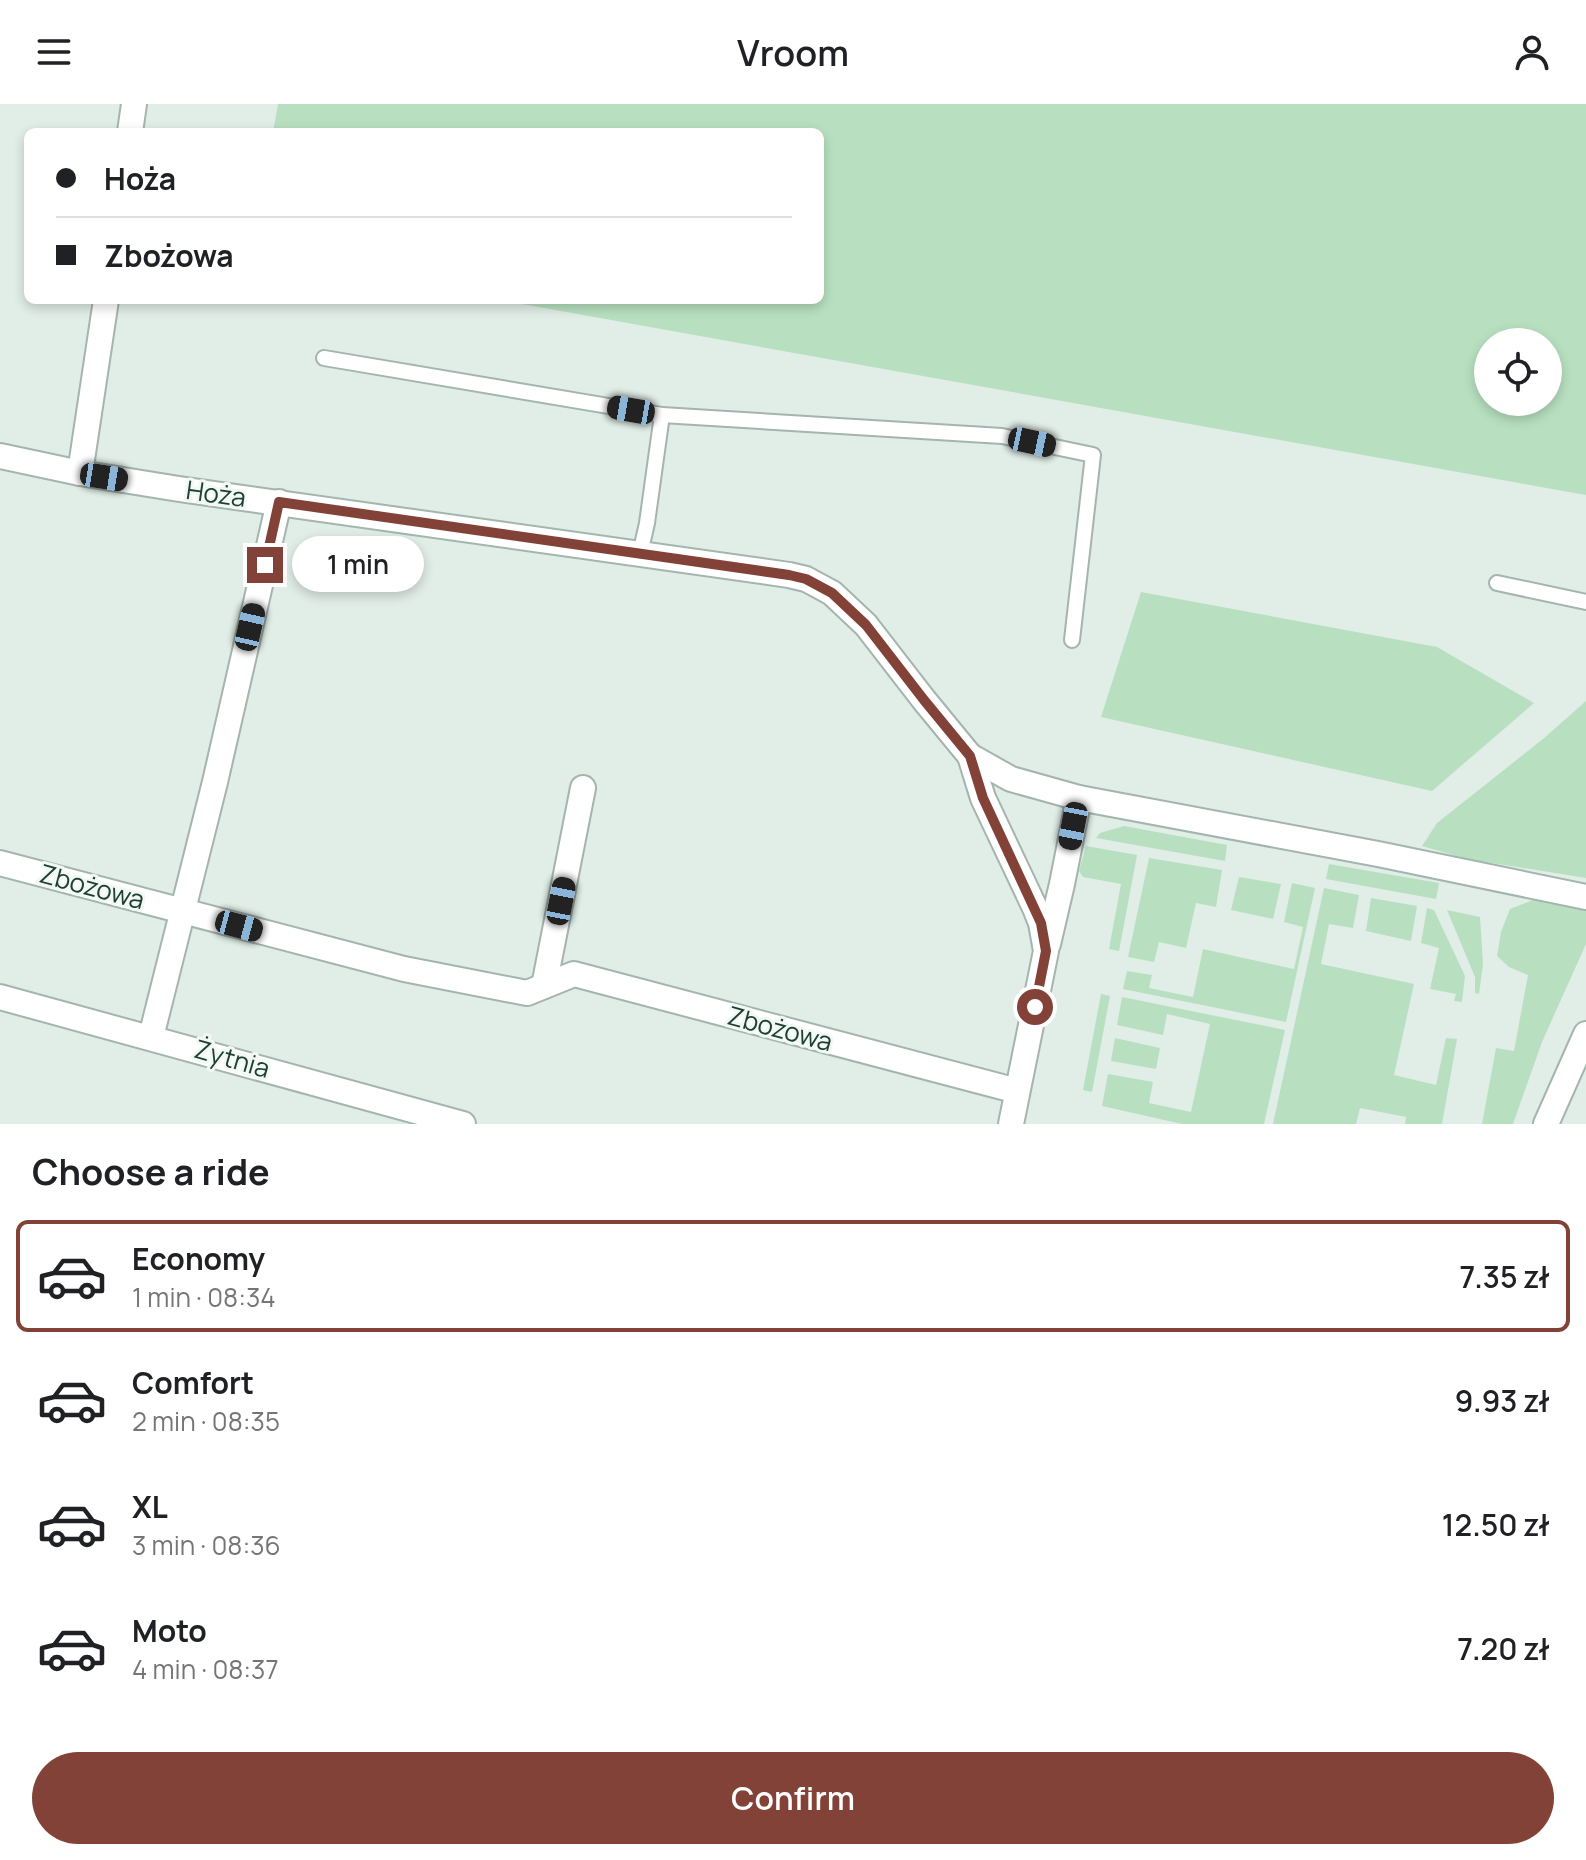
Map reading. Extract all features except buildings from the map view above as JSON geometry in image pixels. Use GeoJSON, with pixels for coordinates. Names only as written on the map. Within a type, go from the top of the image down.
{"type":"FeatureCollection","features":[{"type":"Feature","properties":{"kind":"street"},"geometry":{"type":"LineString","coordinates":[[131,128],[134,104]]}},
{"type":"Feature","properties":{"kind":"street"},"geometry":{"type":"LineString","coordinates":[[80,473],[105,304]]}},
{"type":"Feature","properties":{"kind":"street","name":"Hoża"},"geometry":{"type":"LineString","coordinates":[[0,456],[179,489],[789,575],[817,584],[832,593],[866,625],[970,756],[983,798],[1041,923],[1046,951],[1011,1124]]}},
{"type":"Feature","properties":{"kind":"street"},"geometry":{"type":"LineString","coordinates":[[151,1037],[184,912],[279,502]]}},
{"type":"Feature","properties":{"kind":"street"},"geometry":{"type":"LineString","coordinates":[[970,756],[1011,779],[1079,798],[1586,897]]}},
{"type":"Feature","properties":{"kind":"street"},"geometry":{"type":"LineString","coordinates":[[544,986],[583,788]]}},
{"type":"Feature","properties":{"kind":"street"},"geometry":{"type":"LineString","coordinates":[[1046,951],[1079,798]]}},
{"type":"Feature","properties":{"kind":"street","name":"Zbożowa"},"geometry":{"type":"LineString","coordinates":[[0,863],[404,969],[527,993],[574,974],[1017,1091]]}},
{"type":"Feature","properties":{"kind":"street","name":"Żytnia"},"geometry":{"type":"LineString","coordinates":[[0,997],[463,1124]]}},
{"type":"Feature","properties":{"kind":"street"},"geometry":{"type":"LineString","coordinates":[[1546,1124],[1586,1034]]}},
{"type":"Feature","properties":{"kind":"lane"},"geometry":{"type":"LineString","coordinates":[[324,358],[662,415],[1002,436],[1093,455],[1072,640]]}},
{"type":"Feature","properties":{"kind":"lane"},"geometry":{"type":"LineString","coordinates":[[640,554],[662,415]]}},
{"type":"Feature","properties":{"kind":"lane"},"geometry":{"type":"LineString","coordinates":[[1497,583],[1586,602]]}},
{"type":"Feature","properties":{"kind":"green space"},"geometry":{"type":"Polygon","coordinates":[[[278,104],[1586,104],[1586,495],[521,304],[824,304],[824,128],[274,128],[278,104]]]}},
{"type":"Feature","properties":{"kind":"green space"},"geometry":{"type":"Polygon","coordinates":[[[1141,592],[1437,647],[1534,703],[1432,791],[1101,717],[1141,592]]]}},
{"type":"Feature","properties":{"kind":"green space"},"geometry":{"type":"Polygon","coordinates":[[[1586,701],[1586,878],[1467,859],[1422,846],[1437,823],[1586,701]]]}},
{"type":"Feature","properties":{"kind":"green space"},"geometry":{"type":"Polygon","coordinates":[[[1124,826],[1227,845],[1225,861],[1096,838],[1100,833],[1124,826]]]}},
{"type":"Feature","properties":{"kind":"green space"},"geometry":{"type":"Polygon","coordinates":[[[1086,846],[1137,855],[1119,951],[1109,949],[1121,884],[1083,877],[1079,871],[1086,846]]]}},
{"type":"Feature","properties":{"kind":"green space"},"geometry":{"type":"Polygon","coordinates":[[[1149,858],[1222,870],[1216,907],[1196,903],[1186,948],[1159,942],[1154,962],[1128,957],[1149,858]]]}},
{"type":"Feature","properties":{"kind":"green space"},"geometry":{"type":"Polygon","coordinates":[[[1329,864],[1439,883],[1436,899],[1326,879],[1329,864]]]}},
{"type":"Feature","properties":{"kind":"green space"},"geometry":{"type":"Polygon","coordinates":[[[1239,877],[1281,884],[1273,919],[1231,910],[1239,877]]]}},
{"type":"Feature","properties":{"kind":"green space"},"geometry":{"type":"Polygon","coordinates":[[[1292,883],[1315,888],[1286,1022],[1123,989],[1127,971],[1152,975],[1149,988],[1193,997],[1203,949],[1294,969],[1303,927],[1284,922],[1292,883]]]}},
{"type":"Feature","properties":{"kind":"green space"},"geometry":{"type":"Polygon","coordinates":[[[1324,888],[1359,895],[1353,928],[1329,924],[1321,964],[1414,984],[1394,1075],[1436,1085],[1446,1038],[1457,1039],[1442,1124],[1405,1124],[1406,1117],[1360,1108],[1356,1124],[1273,1124],[1324,888]]]}},
{"type":"Feature","properties":{"kind":"green space"},"geometry":{"type":"Polygon","coordinates":[[[1371,898],[1417,906],[1411,941],[1366,931],[1371,898]]]}},
{"type":"Feature","properties":{"kind":"green space"},"geometry":{"type":"Polygon","coordinates":[[[1533,900],[1586,911],[1586,944],[1542,1042],[1513,1124],[1482,1124],[1496,1048],[1514,1051],[1528,975],[1509,967],[1497,956],[1501,932],[1510,909],[1533,900]]]}},
{"type":"Feature","properties":{"kind":"green space"},"geometry":{"type":"Polygon","coordinates":[[[1427,908],[1434,910],[1465,976],[1462,1002],[1454,1001],[1456,994],[1430,989],[1439,948],[1421,943],[1427,908]]]}},
{"type":"Feature","properties":{"kind":"green space"},"geometry":{"type":"Polygon","coordinates":[[[1447,910],[1480,917],[1483,964],[1479,994],[1475,993],[1475,977],[1447,910]]]}},
{"type":"Feature","properties":{"kind":"green space"},"geometry":{"type":"Polygon","coordinates":[[[1101,994],[1110,996],[1092,1092],[1083,1090],[1101,994]]]}},
{"type":"Feature","properties":{"kind":"green space"},"geometry":{"type":"Polygon","coordinates":[[[1122,997],[1285,1030],[1264,1124],[1182,1124],[1102,1106],[1108,1074],[1153,1082],[1149,1103],[1191,1112],[1210,1024],[1167,1014],[1163,1035],[1117,1025],[1122,997]]]}},
{"type":"Feature","properties":{"kind":"green space"},"geometry":{"type":"Polygon","coordinates":[[[1115,1038],[1160,1048],[1156,1069],[1111,1061],[1115,1038]]]}},
{"type":"Feature","properties":{"kind":"route"},"geometry":{"type":"LineString","coordinates":[[265,565],[279,502],[789,575],[817,584],[832,593],[866,625],[970,756],[983,798],[1041,923],[1046,951],[1035,1007]]}}]}
